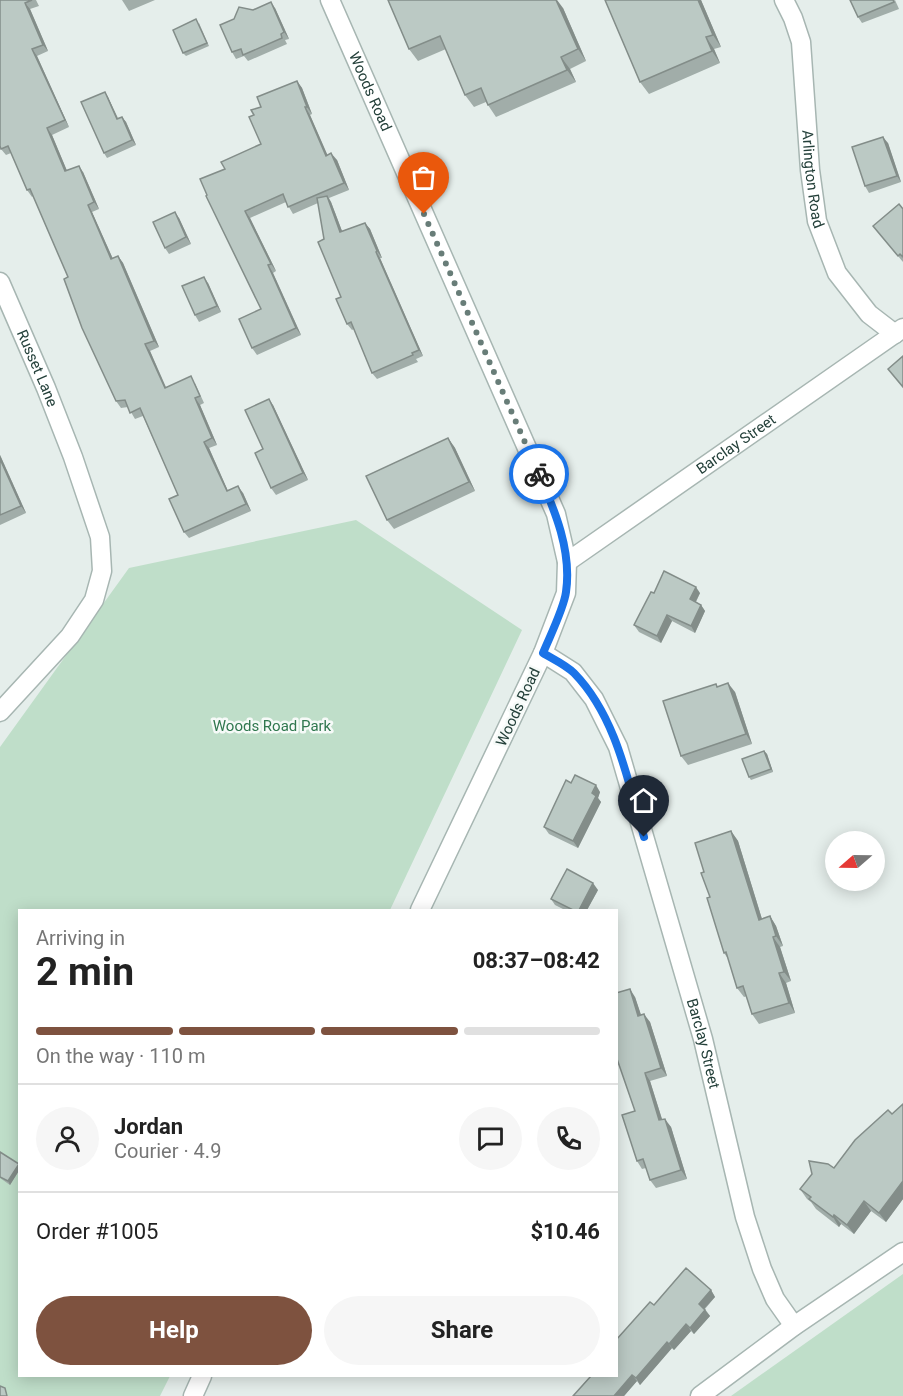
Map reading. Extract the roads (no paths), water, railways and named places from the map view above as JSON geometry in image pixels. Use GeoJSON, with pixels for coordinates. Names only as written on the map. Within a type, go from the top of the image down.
{"type":"FeatureCollection","features":[{"type":"Feature","properties":{"kind":"street","name":"Woods Road"},"geometry":{"type":"LineString","coordinates":[[330,0],[556,514],[567,562],[566,593],[543,653],[420,909]]}},
{"type":"Feature","properties":{"kind":"street","name":"Arlington Road"},"geometry":{"type":"LineString","coordinates":[[784,0],[801,42],[810,171],[817,221],[837,273],[869,314],[899,331]]}},
{"type":"Feature","properties":{"kind":"street","name":"Russet Lane"},"geometry":{"type":"LineString","coordinates":[[0,282],[73,457],[100,537],[102,571],[94,600],[70,636],[0,712]]}},
{"type":"Feature","properties":{"kind":"street","name":"Barclay Street"},"geometry":{"type":"LineString","coordinates":[[567,562],[899,331]]}},
{"type":"Feature","properties":{"kind":"street","name":"Barclay Street"},"geometry":{"type":"LineString","coordinates":[[543,653],[573,672],[594,699],[618,747],[703,1039],[745,1217],[762,1269],[775,1299],[794,1326]]}},
{"type":"Feature","properties":{"kind":"street"},"geometry":{"type":"LineString","coordinates":[[700,1396],[794,1326],[903,1252]]}},
{"type":"Feature","properties":{"kind":"street"},"geometry":{"type":"LineString","coordinates":[[193,1396],[202,1377]]}},
{"type":"Feature","properties":{"kind":"park label","name":"Woods Road Park"},"geometry":{"type":"Point","coordinates":[272,726]}}]}
